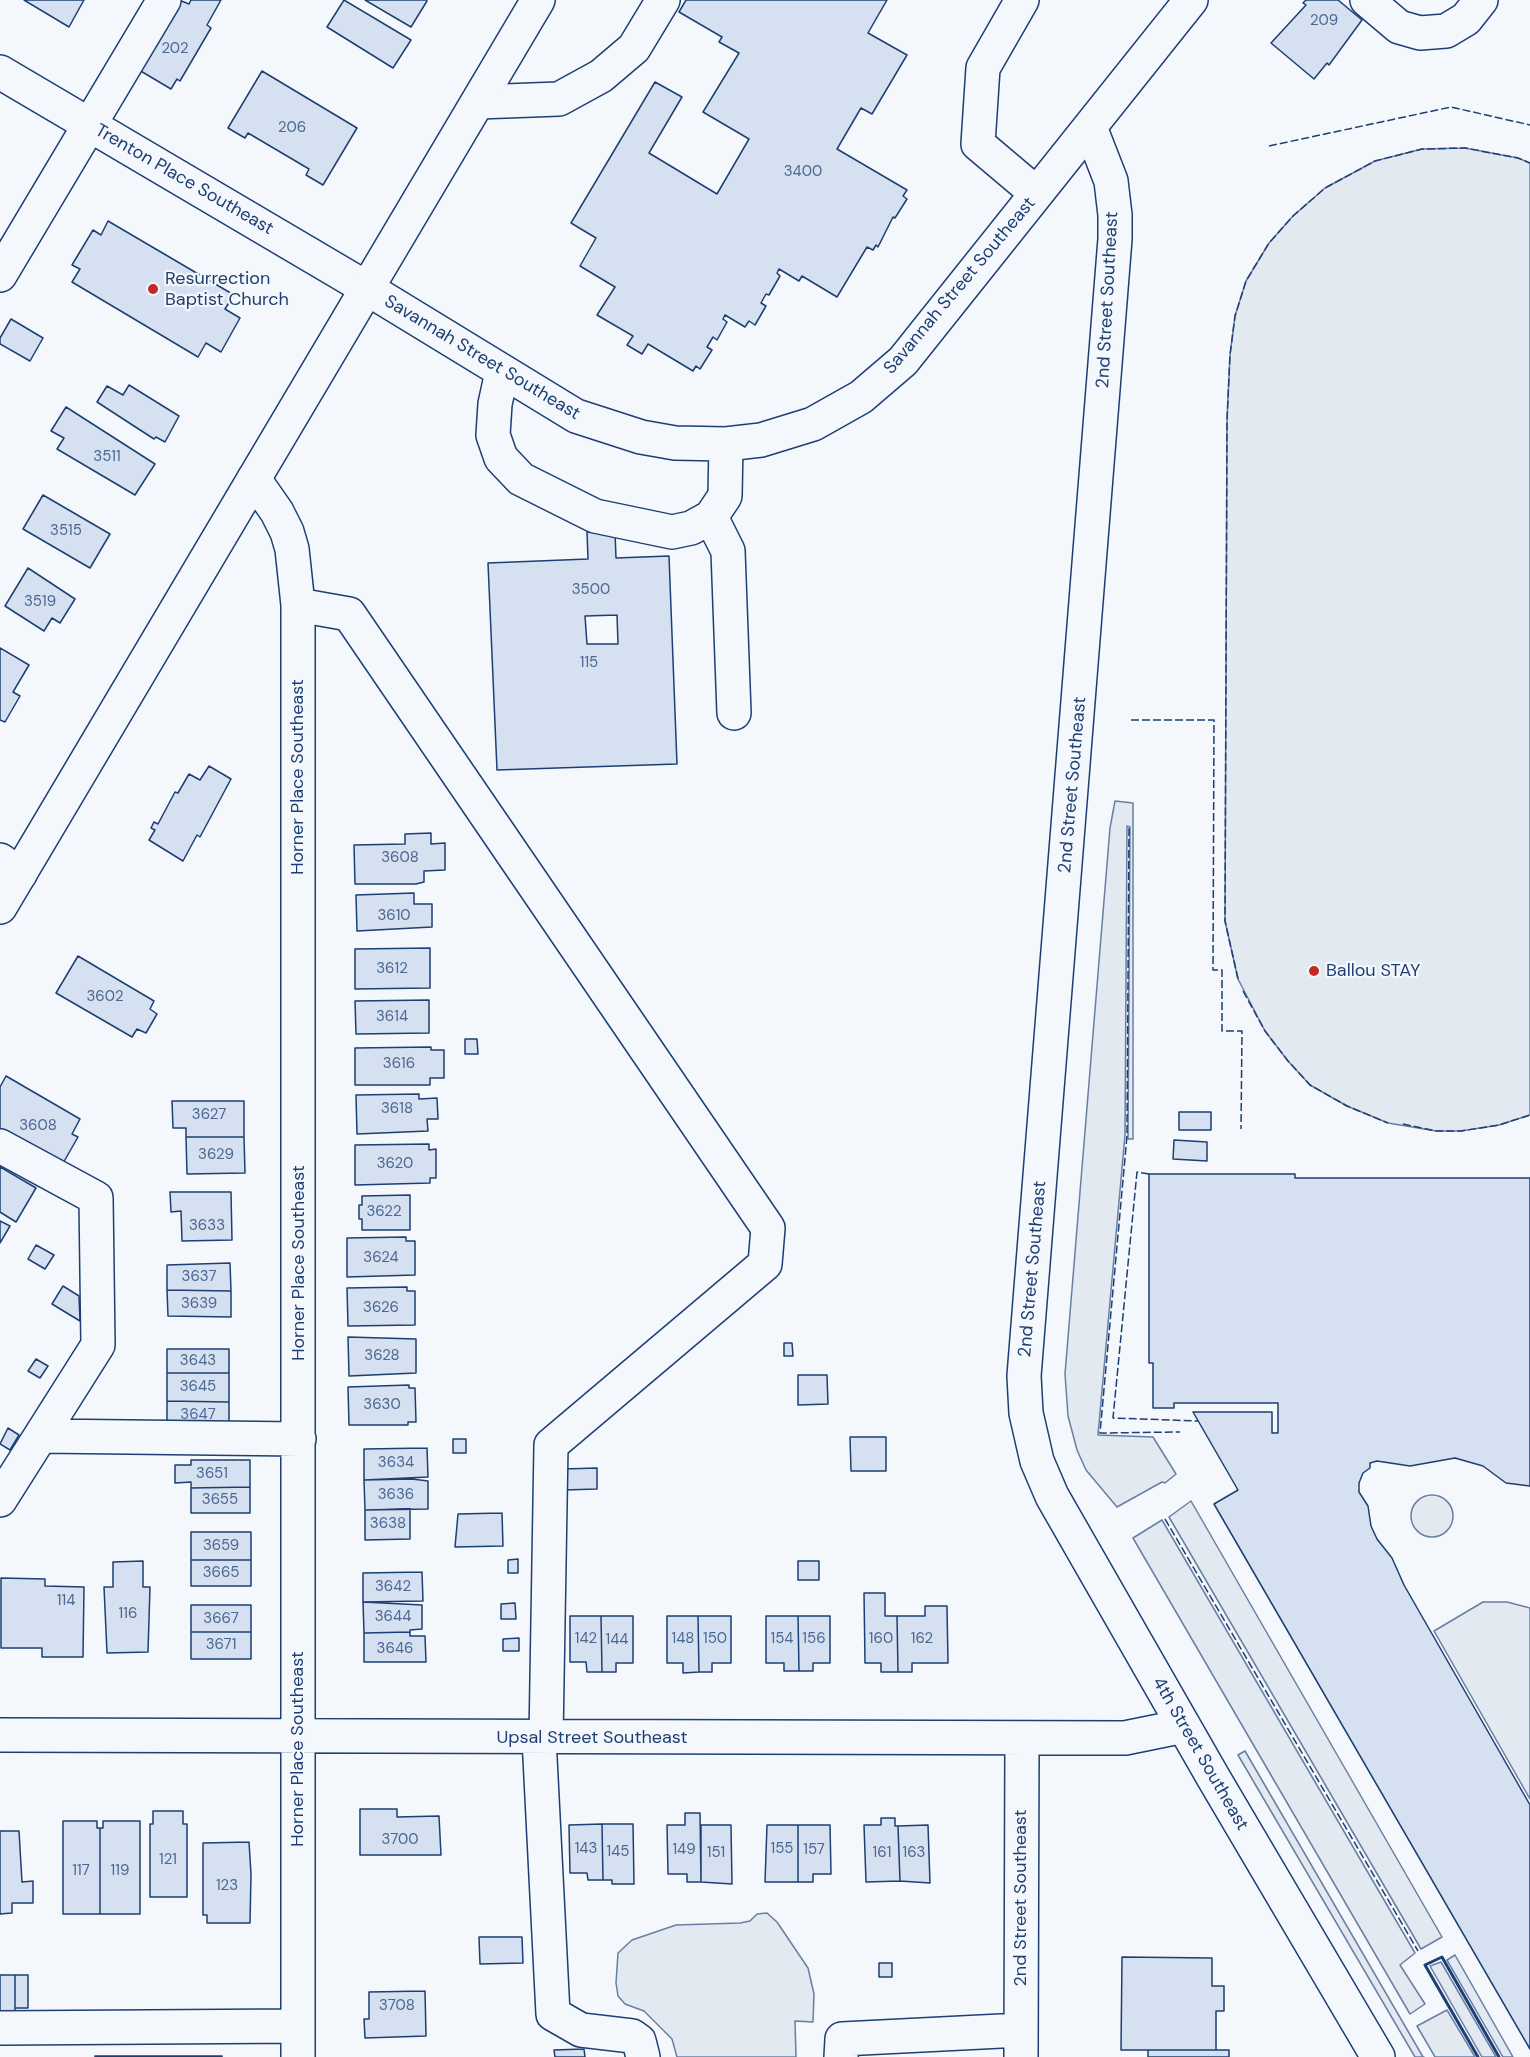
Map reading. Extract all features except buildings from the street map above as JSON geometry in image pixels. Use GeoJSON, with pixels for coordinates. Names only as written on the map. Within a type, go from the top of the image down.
{"type":"FeatureCollection","features":[{"type":"Feature","properties":{"kind":"street"},"geometry":{"type":"LineString","coordinates":[[0,275],[164,0]]}},
{"type":"Feature","properties":{"kind":"street"},"geometry":{"type":"LineString","coordinates":[[0,907],[10,867],[254,479],[538,0]]}},
{"type":"Feature","properties":{"kind":"street"},"geometry":{"type":"LineString","coordinates":[[478,102],[559,99],[601,76],[634,48],[663,0]]}},
{"type":"Feature","properties":{"kind":"street"},"geometry":{"type":"LineString","coordinates":[[1022,0],[983,68],[978,144],[1036,193]]}},
{"type":"Feature","properties":{"kind":"street","name":"Savannah Street Southeast"},"geometry":{"type":"LineString","coordinates":[[368,289],[576,416],[608,428],[675,443],[726,444],[761,440],[813,424],[845,407],[876,386],[903,361],[1191,0]]}},
{"type":"Feature","properties":{"kind":"street"},"geometry":{"type":"LineString","coordinates":[[1367,0],[1399,27],[1420,33],[1446,31],[1466,19],[1481,0]]}},
{"type":"Feature","properties":{"kind":"street","name":"Trenton Place Southeast"},"geometry":{"type":"LineString","coordinates":[[0,72],[368,289]]}},
{"type":"Feature","properties":{"kind":"street","name":"2nd Street Southeast"},"geometry":{"type":"LineString","coordinates":[[1033,1446],[1026,1413],[1024,1376],[1116,216],[1111,181],[1090,127]]}},
{"type":"Feature","properties":{"kind":"street"},"geometry":{"type":"LineString","coordinates":[[502,372],[495,404],[493,435],[501,458],[521,479],[595,516],[672,532],[691,528],[711,517],[725,496],[726,444]]}},
{"type":"Feature","properties":{"kind":"street","name":"Horner Place Southeast"},"geometry":{"type":"LineString","coordinates":[[254,479],[277,512],[292,549],[298,605],[298,2041]]}},
{"type":"Feature","properties":{"kind":"street"},"geometry":{"type":"LineString","coordinates":[[711,517],[728,551],[734,713]]}},
{"type":"Feature","properties":{"kind":"street"},"geometry":{"type":"LineString","coordinates":[[298,605],[349,614],[768,1228],[765,1264],[551,1445],[543,1738],[553,2014],[581,2030],[632,2036],[639,2041],[643,2057]]}},
{"type":"Feature","properties":{"kind":"street"},"geometry":{"type":"LineString","coordinates":[[0,1146],[96,1198],[98,1345],[0,1500]]}},
{"type":"Feature","properties":{"kind":"street"},"geometry":{"type":"LineString","coordinates":[[42,1436],[299,1439]]}},
{"type":"Feature","properties":{"kind":"street","name":"4th Street Southeast"},"geometry":{"type":"LineString","coordinates":[[1033,1446],[1052,1496],[1184,1726],[1366,2053]]}},
{"type":"Feature","properties":{"kind":"street","name":"Upsal Street Southeast"},"geometry":{"type":"LineString","coordinates":[[0,1735],[1022,1738],[1125,1737],[1184,1726]]}},
{"type":"Feature","properties":{"kind":"street","name":"2nd Street Southeast"},"geometry":{"type":"LineString","coordinates":[[1021,2043],[1022,1738]]}},
{"type":"Feature","properties":{"kind":"street"},"geometry":{"type":"LineString","coordinates":[[0,2028],[298,2041]]}},
{"type":"Feature","properties":{"kind":"street"},"geometry":{"type":"LineString","coordinates":[[841,2057],[842,2039],[1021,2043]]}},
{"type":"Feature","properties":{"kind":"shaded area"},"geometry":{"type":"Polygon","coordinates":[[[1465,148],[1518,158],[1530,163],[1530,1115],[1499,1125],[1461,1131],[1436,1131],[1388,1123],[1347,1106],[1310,1085],[1265,1031],[1238,979],[1225,921],[1227,420],[1230,355],[1235,316],[1246,281],[1269,243],[1293,216],[1325,188],[1375,161],[1422,149],[1465,148]]]}},
{"type":"Feature","properties":{"kind":"shaded area"},"geometry":{"type":"Polygon","coordinates":[[[1115,801],[1133,803],[1133,1139],[1128,1139],[1130,827],[1127,826],[1125,1135],[1098,1435],[1153,1437],[1176,1474],[1165,1483],[1162,1482],[1117,1507],[1086,1470],[1077,1450],[1068,1416],[1065,1374],[1110,828],[1115,801]]]}},
{"type":"Feature","properties":{"kind":"shaded area"},"geometry":{"type":"Polygon","coordinates":[[[1432,1495],[1440,1496],[1447,1501],[1452,1508],[1452,1524],[1447,1531],[1440,1536],[1432,1537],[1424,1536],[1417,1531],[1412,1524],[1411,1516],[1412,1508],[1417,1501],[1424,1496],[1432,1495]]]}},
{"type":"Feature","properties":{"kind":"shaded area"},"geometry":{"type":"Polygon","coordinates":[[[1191,1501],[1442,1937],[1421,1949],[1169,1517],[1191,1501]]]}},
{"type":"Feature","properties":{"kind":"shaded area"},"geometry":{"type":"Polygon","coordinates":[[[1162,1520],[1415,1953],[1400,1965],[1425,2004],[1410,2014],[1133,1538],[1162,1520]]]}},
{"type":"Feature","properties":{"kind":"shaded area"},"geometry":{"type":"Polygon","coordinates":[[[1483,1602],[1507,1602],[1530,1608],[1530,1799],[1434,1631],[1483,1602]]]}},
{"type":"Feature","properties":{"kind":"shaded area"},"geometry":{"type":"Polygon","coordinates":[[[1245,1751],[1423,2057],[1415,2057],[1238,1755],[1245,1751]]]}},
{"type":"Feature","properties":{"kind":"shaded area"},"geometry":{"type":"Polygon","coordinates":[[[767,1913],[777,1922],[808,1968],[814,1994],[813,2022],[795,2021],[796,2057],[677,2057],[672,2039],[644,2011],[625,2004],[618,1996],[616,1983],[618,1953],[632,1940],[676,1925],[740,1923],[750,1921],[757,1914],[767,1913]]]}},
{"type":"Feature","properties":{"kind":"shaded area"},"geometry":{"type":"Polygon","coordinates":[[[1455,1955],[1513,2057],[1503,2057],[1447,1960],[1455,1955]]]}},
{"type":"Feature","properties":{"kind":"shaded area"},"geometry":{"type":"Polygon","coordinates":[[[1441,1962],[1496,2057],[1482,2057],[1430,1966],[1441,1962]]]}},
{"type":"Feature","properties":{"kind":"shaded area"},"geometry":{"type":"Polygon","coordinates":[[[1447,2010],[1475,2057],[1435,2057],[1417,2026],[1447,2010]]]}},
{"type":"Feature","properties":{"kind":"fence"},"geometry":{"type":"LineString","coordinates":[[1269,146],[1451,107],[1530,125]]}},
{"type":"Feature","properties":{"kind":"fence"},"geometry":{"type":"LineString","coordinates":[[1238,979],[1225,921],[1227,420],[1230,355],[1235,316],[1246,281],[1269,243],[1293,216],[1325,188],[1375,161],[1422,149],[1465,148],[1518,158],[1530,163]]}},
{"type":"Feature","properties":{"kind":"fence"},"geometry":{"type":"LineString","coordinates":[[1131,720],[1214,720],[1213,970],[1222,970],[1222,1031],[1242,1031],[1241,1129]]}},
{"type":"Feature","properties":{"kind":"fence"},"geometry":{"type":"LineString","coordinates":[[1129,828],[1127,1136],[1100,1433],[1180,1432]]}},
{"type":"Feature","properties":{"kind":"fence"},"geometry":{"type":"LineString","coordinates":[[1243,991],[1265,1031],[1310,1085],[1347,1106],[1388,1123]]}},
{"type":"Feature","properties":{"kind":"fence"},"geometry":{"type":"LineString","coordinates":[[1403,1124],[1436,1131],[1461,1131],[1499,1125],[1530,1115]]}},
{"type":"Feature","properties":{"kind":"fence"},"geometry":{"type":"LineString","coordinates":[[1149,1174],[1137,1172],[1113,1418],[1198,1421]]}},
{"type":"Feature","properties":{"kind":"fence"},"geometry":{"type":"LineString","coordinates":[[1165,1519],[1418,1951]]}},
{"type":"Feature","properties":{"kind":"wall"},"geometry":{"type":"LineString","coordinates":[[1478,2057],[1425,1965],[1442,1957],[1499,2057]]}},
{"type":"Feature","properties":{"kind":"place","name":"Resurrection Baptist Church"},"geometry":{"type":"Point","coordinates":[153,289]}},
{"type":"Feature","properties":{"kind":"place","name":"Ballou STAY"},"geometry":{"type":"Point","coordinates":[1314,971]}}]}
